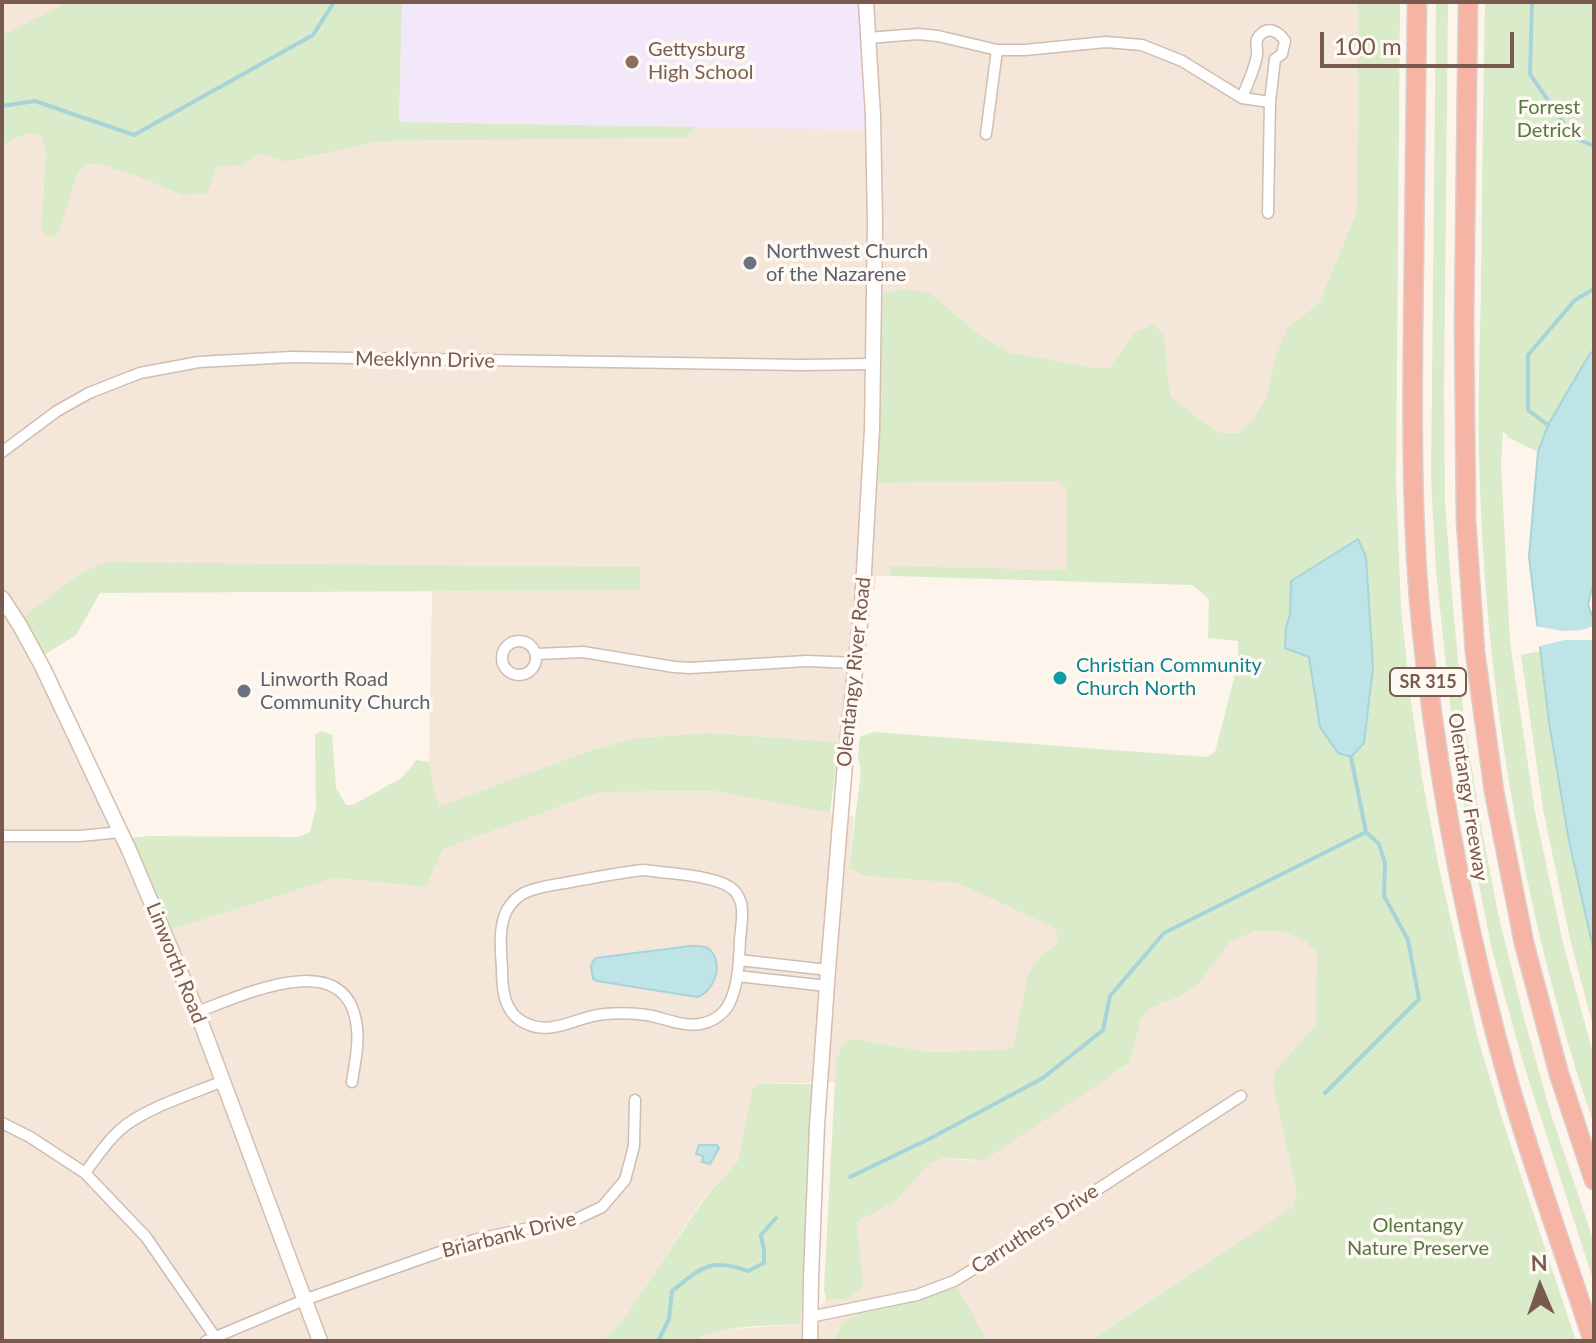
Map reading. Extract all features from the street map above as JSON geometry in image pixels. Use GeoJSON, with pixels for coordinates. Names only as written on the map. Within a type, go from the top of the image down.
{"type":"FeatureCollection","features":[{"type":"Feature","properties":{"kind":"highway","name":"Olentangy Freeway"},"geometry":{"type":"LineString","coordinates":[[1417,2],[1412,423],[1418,590],[1425,658],[1444,799],[1475,953],[1511,1088],[1593,1341]]}},
{"type":"Feature","properties":{"kind":"highway","name":"Olentangy Freeway"},"geometry":{"type":"LineString","coordinates":[[1468,2],[1465,505],[1475,652],[1494,791],[1524,943],[1559,1074],[1594,1180]]}},
{"type":"Feature","properties":{"kind":"main road","name":"Olentangy River Road"},"geometry":{"type":"LineString","coordinates":[[810,1341],[817,1125],[827,978],[836,853],[862,606],[872,430],[874,178],[866,2]]}},
{"type":"Feature","properties":{"kind":"main road","name":"Linworth Road"},"geometry":{"type":"LineString","coordinates":[[2,598],[43,668],[121,832],[197,1012],[320,1341]]}},
{"type":"Feature","properties":{"kind":"street"},"geometry":{"type":"LineString","coordinates":[[1242,98],[1258,53],[1256,43],[1259,36],[1266,31],[1280,33],[1285,41],[1282,54],[1275,59],[1270,102],[1268,213]]}},
{"type":"Feature","properties":{"kind":"street"},"geometry":{"type":"LineString","coordinates":[[868,38],[928,35],[997,50],[1106,42],[1142,45],[1182,61],[1242,98],[1270,102]]}},
{"type":"Feature","properties":{"kind":"street"},"geometry":{"type":"LineString","coordinates":[[986,134],[997,50]]}},
{"type":"Feature","properties":{"kind":"street","name":"Meeklynn Drive"},"geometry":{"type":"LineString","coordinates":[[2,452],[57,411],[89,393],[140,373],[199,362],[291,357],[872,364]]}},
{"type":"Feature","properties":{"kind":"street"},"geometry":{"type":"LineString","coordinates":[[537,654],[583,652],[690,668],[807,661],[855,663]]}},
{"type":"Feature","properties":{"kind":"street"},"geometry":{"type":"LineString","coordinates":[[2,836],[80,836],[121,832]]}},
{"type":"Feature","properties":{"kind":"street"},"geometry":{"type":"LineString","coordinates":[[643,870],[716,880],[736,892],[742,907],[739,960],[728,1005],[714,1020],[704,1024],[692,1025],[626,1013],[592,1015],[562,1026],[538,1028],[516,1017],[505,1002],[502,983],[503,919],[516,899],[526,892],[622,872],[643,870]]}},
{"type":"Feature","properties":{"kind":"street"},"geometry":{"type":"LineString","coordinates":[[739,960],[827,978]]}},
{"type":"Feature","properties":{"kind":"street"},"geometry":{"type":"LineString","coordinates":[[737,976],[827,978]]}},
{"type":"Feature","properties":{"kind":"street"},"geometry":{"type":"LineString","coordinates":[[197,1012],[274,984],[309,982],[335,988],[352,1006],[356,1019],[357,1050],[352,1082]]}},
{"type":"Feature","properties":{"kind":"street"},"geometry":{"type":"LineString","coordinates":[[85,1173],[118,1131],[131,1121],[145,1112],[223,1081]]}},
{"type":"Feature","properties":{"kind":"street","name":"Carruthers Drive"},"geometry":{"type":"LineString","coordinates":[[810,1317],[917,1295],[954,1281],[1241,1096]]}},
{"type":"Feature","properties":{"kind":"street","name":"Briarbank Drive"},"geometry":{"type":"LineString","coordinates":[[211,1339],[304,1300],[474,1240],[570,1222],[602,1207],[625,1180],[634,1146],[635,1100]]}},
{"type":"Feature","properties":{"kind":"street"},"geometry":{"type":"LineString","coordinates":[[2,1123],[30,1137],[85,1173],[146,1237],[211,1339]]}},
{"type":"Feature","properties":{"kind":"shaded area"},"geometry":{"type":"Polygon","coordinates":[[[2,2],[69,2],[2,35],[2,2]]]}},
{"type":"Feature","properties":{"kind":"shaded area","name":"Gettysburg High School"},"geometry":{"type":"Polygon","coordinates":[[[402,2],[860,2],[867,130],[399,122],[402,2]]]}},
{"type":"Feature","properties":{"kind":"shaded area"},"geometry":{"type":"Polygon","coordinates":[[[860,2],[1358,2],[1357,211],[1319,303],[1287,328],[1264,412],[1239,433],[1221,434],[1170,394],[1164,336],[1134,333],[1109,368],[1097,368],[1011,353],[982,337],[930,293],[905,289],[897,292],[878,483],[1057,481],[1067,488],[1067,571],[890,566],[891,576],[876,576],[875,590],[857,589],[839,742],[710,733],[636,738],[592,750],[438,808],[429,762],[432,591],[640,590],[640,567],[108,562],[23,617],[132,838],[171,930],[334,878],[426,887],[443,849],[600,792],[714,791],[854,817],[849,868],[863,876],[958,883],[1056,928],[1056,944],[1028,974],[1013,1047],[1003,1050],[927,1052],[855,1039],[836,1061],[835,1082],[760,1084],[754,1088],[738,1161],[703,1199],[624,1319],[602,1341],[2,1341],[2,145],[28,133],[41,135],[46,151],[41,231],[58,234],[78,172],[86,165],[99,164],[182,195],[206,194],[217,167],[240,165],[261,154],[288,162],[381,141],[685,138],[860,2]]]}},
{"type":"Feature","properties":{"kind":"shaded area"},"geometry":{"type":"Polygon","coordinates":[[[1255,931],[1282,931],[1306,941],[1332,970],[1333,1006],[1273,1087],[1297,1194],[1292,1209],[1089,1341],[971,1341],[842,1323],[833,1341],[694,1341],[719,1330],[801,1324],[826,1300],[848,1299],[863,1286],[857,1222],[896,1201],[929,1164],[944,1158],[971,1161],[1130,1064],[1141,1019],[1150,1008],[1197,986],[1230,942],[1255,931]]]}},
{"type":"Feature","properties":{"kind":"green space"},"geometry":{"type":"Polygon","coordinates":[[[69,2],[402,2],[399,122],[696,127],[685,138],[381,141],[287,162],[261,154],[240,165],[217,167],[207,194],[182,195],[99,164],[86,165],[78,172],[58,234],[51,238],[41,231],[46,151],[41,135],[28,133],[2,145],[2,35],[69,2]]]}},
{"type":"Feature","properties":{"kind":"green space","name":"Olentangy Nature Preserve"},"geometry":{"type":"Polygon","coordinates":[[[1358,2],[1400,2],[1396,482],[1401,609],[1423,783],[1478,1039],[1576,1341],[1089,1341],[1292,1208],[1297,1194],[1273,1087],[1275,1071],[1316,1025],[1317,953],[1305,941],[1282,931],[1255,931],[1230,942],[1197,986],[1150,1008],[1141,1019],[1130,1063],[984,1160],[944,1158],[929,1164],[896,1201],[857,1222],[863,1286],[848,1299],[826,1300],[824,1289],[836,1061],[844,1042],[855,1039],[927,1052],[1003,1050],[1013,1047],[1028,974],[1038,959],[1056,944],[1058,937],[1055,928],[958,883],[864,876],[849,868],[861,772],[858,758],[860,737],[873,732],[1206,757],[1215,752],[1238,663],[1238,641],[1208,638],[1209,599],[1192,585],[891,576],[890,566],[1067,570],[1067,488],[1057,481],[878,483],[883,293],[905,289],[930,293],[982,337],[1011,353],[1097,368],[1109,368],[1134,333],[1154,324],[1164,336],[1170,395],[1220,433],[1239,433],[1252,422],[1267,397],[1275,360],[1287,328],[1319,303],[1357,211],[1358,2]]]}},
{"type":"Feature","properties":{"kind":"green space"},"geometry":{"type":"Polygon","coordinates":[[[1436,2],[1448,2],[1445,502],[1464,721],[1498,913],[1550,1111],[1594,1242],[1594,1283],[1522,1059],[1492,950],[1466,820],[1453,730],[1436,571],[1431,477],[1436,2]]]}},
{"type":"Feature","properties":{"kind":"green space","name":"Forrest Detrick"},"geometry":{"type":"Polygon","coordinates":[[[1485,2],[1594,2],[1594,350],[1548,425],[1538,452],[1509,438],[1503,431],[1501,464],[1510,642],[1535,812],[1563,943],[1594,1057],[1594,1125],[1568,1044],[1527,876],[1511,792],[1488,620],[1479,429],[1485,2]]]}},
{"type":"Feature","properties":{"kind":"green space"},"geometry":{"type":"Polygon","coordinates":[[[108,562],[640,567],[640,590],[100,593],[76,635],[44,655],[23,617],[82,572],[108,562]]]}},
{"type":"Feature","properties":{"kind":"green space"},"geometry":{"type":"Polygon","coordinates":[[[1541,651],[1549,722],[1569,841],[1594,952],[1594,1030],[1571,943],[1543,809],[1521,655],[1541,651]]]}},
{"type":"Feature","properties":{"kind":"green space"},"geometry":{"type":"Polygon","coordinates":[[[322,731],[332,735],[336,788],[346,805],[353,805],[403,777],[416,760],[429,762],[438,807],[592,750],[636,738],[710,733],[839,742],[830,813],[714,791],[600,792],[443,849],[426,887],[334,878],[171,930],[132,838],[299,837],[310,832],[316,808],[315,734],[322,731]]]}},
{"type":"Feature","properties":{"kind":"green space"},"geometry":{"type":"Polygon","coordinates":[[[760,1084],[812,1084],[801,1324],[716,1331],[694,1341],[602,1341],[624,1319],[704,1199],[738,1161],[753,1088],[760,1084]]]}},
{"type":"Feature","properties":{"kind":"green space"},"geometry":{"type":"Polygon","coordinates":[[[954,1281],[987,1341],[833,1341],[842,1323],[872,1306],[954,1281]]]}},
{"type":"Feature","properties":{"kind":"water"},"geometry":{"type":"Polygon","coordinates":[[[1594,350],[1594,581],[1588,604],[1594,622],[1594,952],[1569,841],[1549,722],[1529,557],[1538,452],[1548,425],[1594,350]]]}},
{"type":"Feature","properties":{"kind":"water"},"geometry":{"type":"Polygon","coordinates":[[[1358,539],[1366,557],[1373,667],[1364,743],[1351,757],[1338,753],[1320,727],[1309,657],[1285,648],[1291,581],[1358,539]]]}},
{"type":"Feature","properties":{"kind":"water"},"geometry":{"type":"Polygon","coordinates":[[[690,946],[707,948],[714,955],[717,969],[708,989],[697,997],[593,979],[591,967],[596,958],[690,946]]]}},
{"type":"Feature","properties":{"kind":"water"},"geometry":{"type":"Polygon","coordinates":[[[699,1145],[717,1145],[719,1148],[710,1164],[702,1162],[703,1156],[696,1154],[699,1145]]]}},
{"type":"Feature","properties":{"kind":"pier"},"geometry":{"type":"Polygon","coordinates":[[[1534,626],[1564,631],[1594,626],[1594,640],[1564,640],[1537,647],[1534,626]]]}},
{"type":"Feature","properties":{"kind":"waterway"},"geometry":{"type":"LineString","coordinates":[[2,106],[35,101],[134,135],[313,35],[334,2]]}},
{"type":"Feature","properties":{"kind":"waterway"},"geometry":{"type":"LineString","coordinates":[[1532,2],[1530,74],[1573,137],[1594,146]]}},
{"type":"Feature","properties":{"kind":"waterway"},"geometry":{"type":"LineString","coordinates":[[1548,425],[1528,410],[1528,355],[1575,300],[1594,289]]}},
{"type":"Feature","properties":{"kind":"waterway"},"geometry":{"type":"LineString","coordinates":[[1325,1093],[1419,999],[1408,940],[1384,896],[1385,863],[1379,844],[1366,832],[1351,757]]}},
{"type":"Feature","properties":{"kind":"waterway"},"geometry":{"type":"LineString","coordinates":[[850,1177],[1043,1078],[1103,1030],[1110,996],[1164,933],[1366,832]]}},
{"type":"Feature","properties":{"kind":"waterway"},"geometry":{"type":"LineString","coordinates":[[658,1341],[669,1319],[672,1291],[707,1267],[724,1265],[748,1271],[764,1263],[761,1235],[776,1218]]}},
{"type":"Feature","properties":{"kind":"place","name":"Gettysburg High School"},"geometry":{"type":"Point","coordinates":[632,62]}},
{"type":"Feature","properties":{"kind":"place","name":"Northwest Church of the Nazarene"},"geometry":{"type":"Point","coordinates":[750,263]}},
{"type":"Feature","properties":{"kind":"place","name":"Christian Community Church North"},"geometry":{"type":"Point","coordinates":[1060,678]}},
{"type":"Feature","properties":{"kind":"place","name":"Linworth Road Community Church"},"geometry":{"type":"Point","coordinates":[244,691]}}]}
